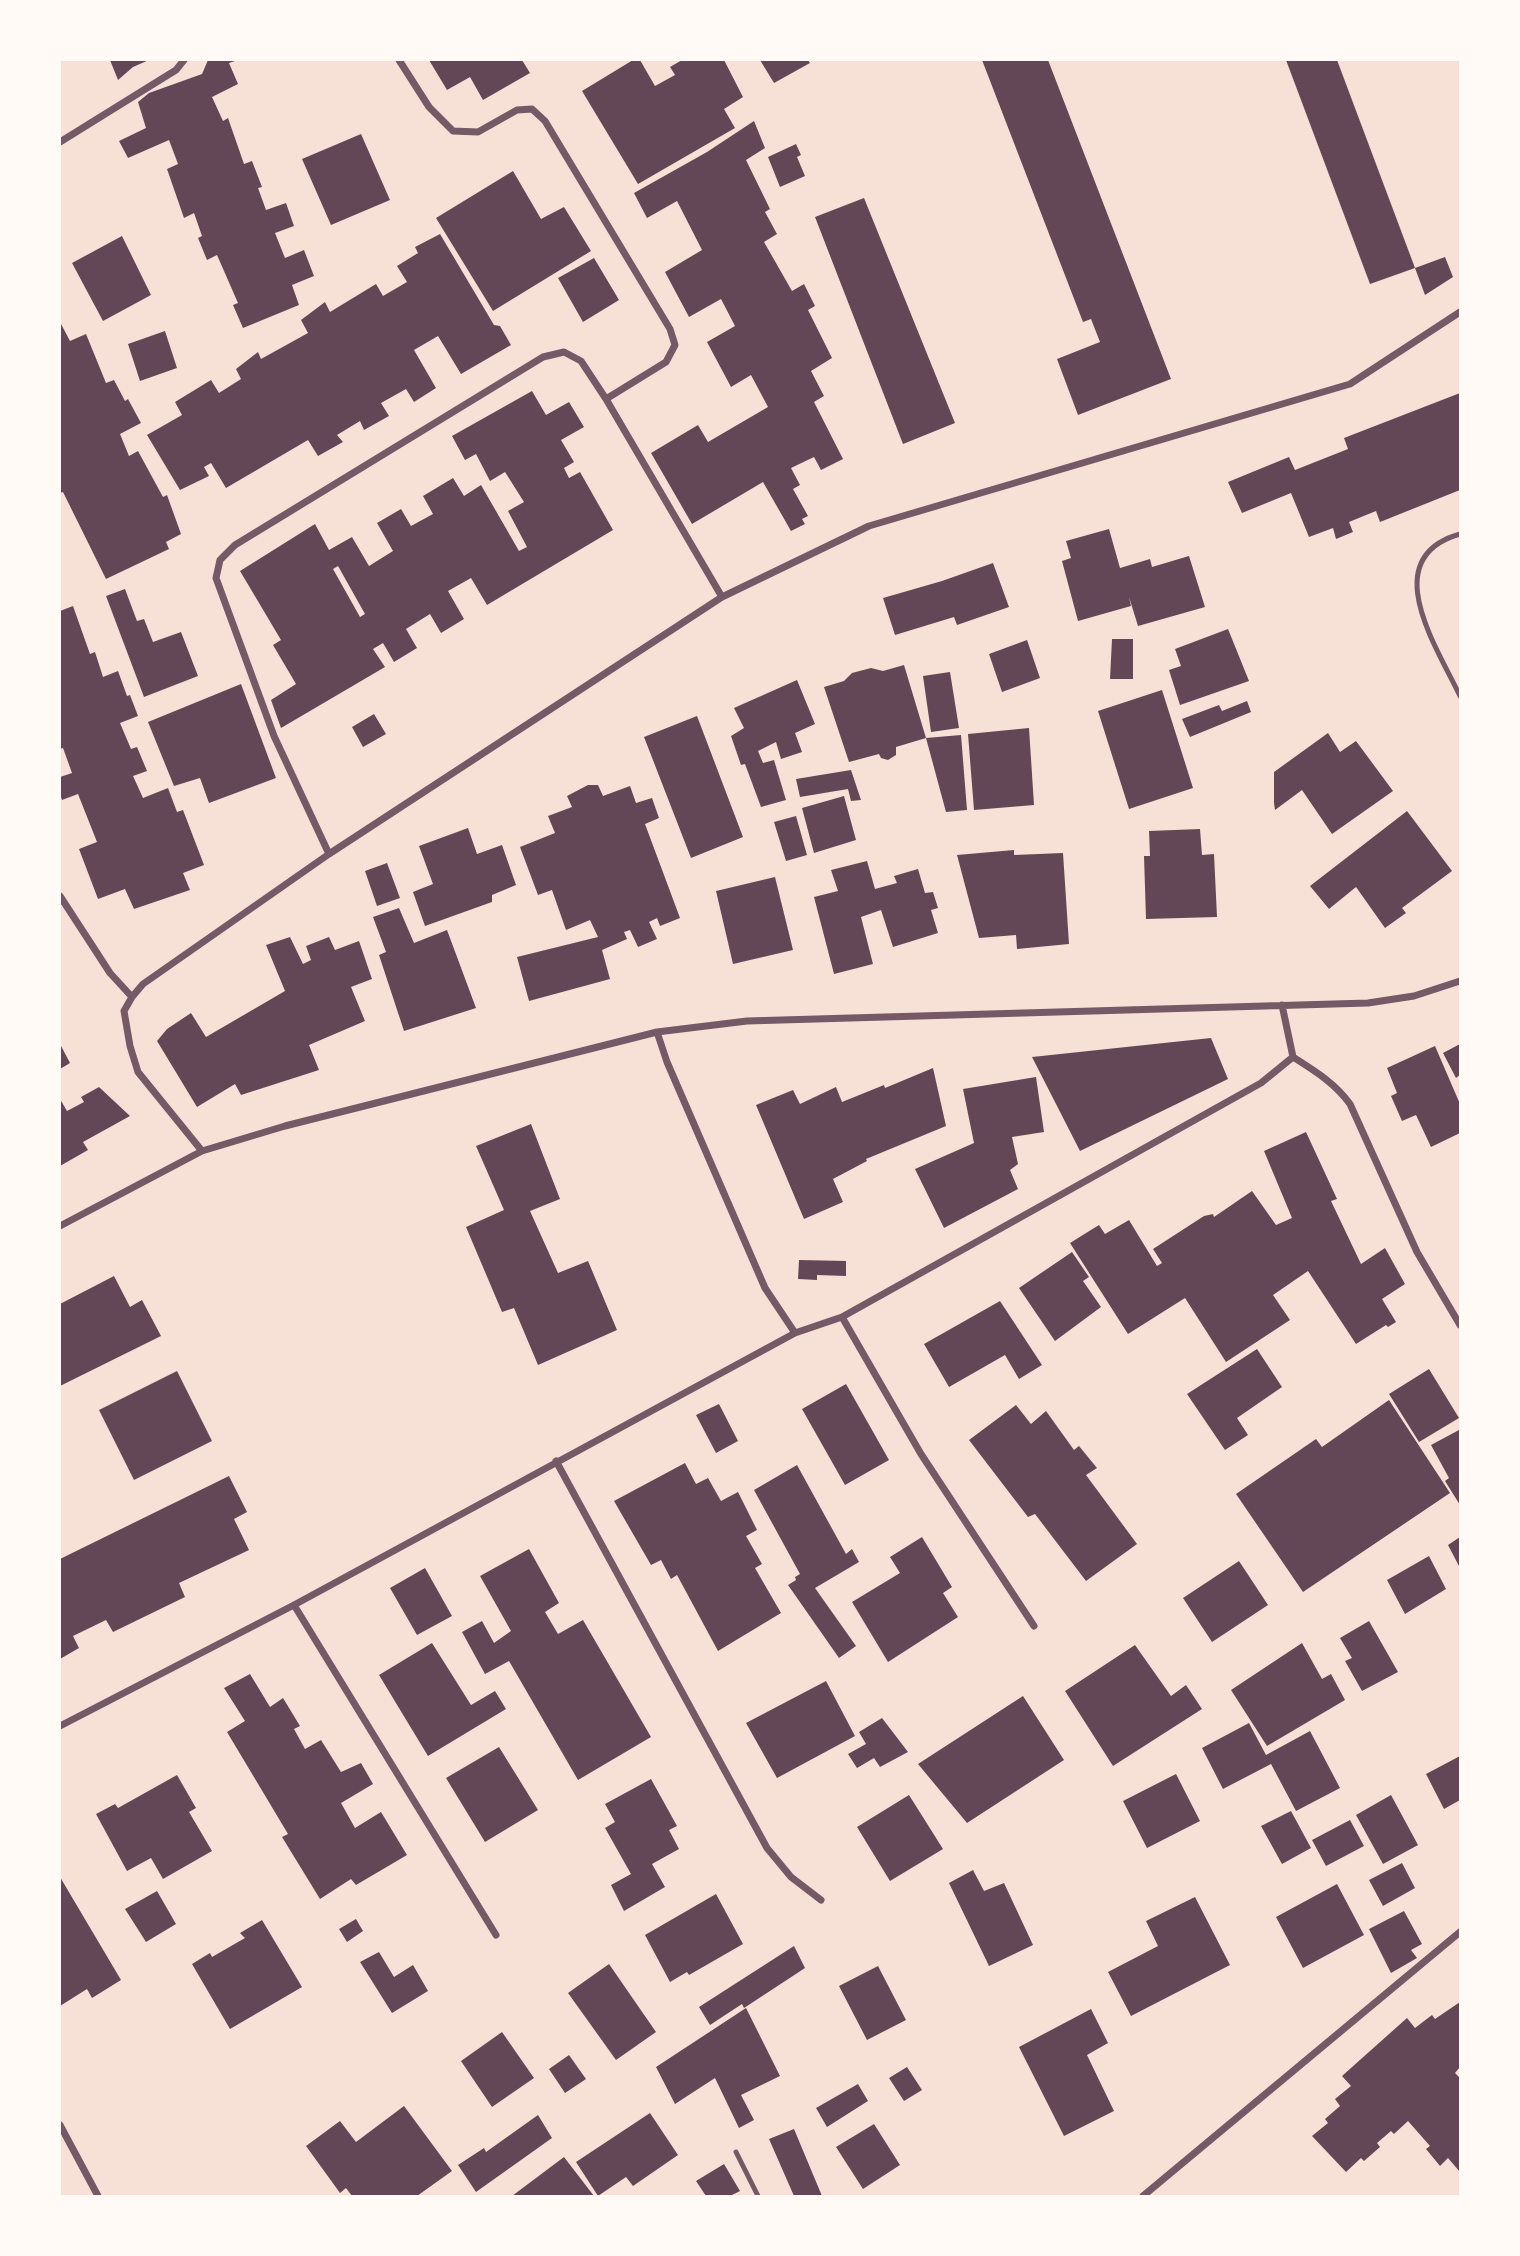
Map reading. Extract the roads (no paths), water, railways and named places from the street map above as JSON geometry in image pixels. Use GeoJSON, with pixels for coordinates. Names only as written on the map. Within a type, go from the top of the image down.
{"type":"FeatureCollection","features":[{"type":"Feature","properties":{"kind":"street"},"geometry":{"type":"LineString","coordinates":[[60,142],[176,69],[184,60]]}},
{"type":"Feature","properties":{"kind":"street"},"geometry":{"type":"LineString","coordinates":[[399,60],[429,107],[453,131],[478,132],[517,110],[532,109],[545,121],[670,330],[675,345],[666,362],[606,399]]}},
{"type":"Feature","properties":{"kind":"street"},"geometry":{"type":"LineString","coordinates":[[202,1151],[138,1072],[124,1011],[143,984],[328,854],[722,597],[869,526],[1350,384],[1461,312]]}},
{"type":"Feature","properties":{"kind":"street"},"geometry":{"type":"LineString","coordinates":[[328,854],[270,724],[216,578],[220,560],[235,545],[543,357],[564,352],[581,362],[606,399],[722,597]]}},
{"type":"Feature","properties":{"kind":"street"},"geometry":{"type":"LineString","coordinates":[[60,896],[110,973],[132,996]]}},
{"type":"Feature","properties":{"kind":"street"},"geometry":{"type":"LineString","coordinates":[[60,1226],[202,1151],[285,1126],[657,1032],[747,1021],[1368,1003],[1415,996],[1461,981]]}},
{"type":"Feature","properties":{"kind":"street"},"geometry":{"type":"LineString","coordinates":[[1282,1005],[1293,1057],[1333,1084],[1350,1104],[1417,1252],[1461,1325]]}},
{"type":"Feature","properties":{"kind":"street"},"geometry":{"type":"LineString","coordinates":[[657,1032],[667,1062],[765,1288],[794,1333]]}},
{"type":"Feature","properties":{"kind":"street"},"geometry":{"type":"LineString","coordinates":[[60,1726],[293,1605],[794,1333],[842,1317],[1261,1083],[1293,1057]]}},
{"type":"Feature","properties":{"kind":"street"},"geometry":{"type":"LineString","coordinates":[[842,1317],[920,1454],[1034,1626]]}},
{"type":"Feature","properties":{"kind":"street"},"geometry":{"type":"LineString","coordinates":[[556,1461],[767,1848],[791,1877],[821,1899]]}},
{"type":"Feature","properties":{"kind":"street"},"geometry":{"type":"LineString","coordinates":[[293,1605],[496,1935]]}},
{"type":"Feature","properties":{"kind":"street"},"geometry":{"type":"LineString","coordinates":[[1143,2196],[1461,1932]]}},
{"type":"Feature","properties":{"kind":"street"},"geometry":{"type":"LineString","coordinates":[[60,2125],[98,2196]]}},
{"type":"Feature","properties":{"kind":"lane"},"geometry":{"type":"LineString","coordinates":[[1461,534],[1447,538],[1427,553],[1419,568],[1416,583],[1419,608],[1461,696]]}},
{"type":"Feature","properties":{"kind":"lane"},"geometry":{"type":"LineString","coordinates":[[736,2152],[758,2196]]}}]}
